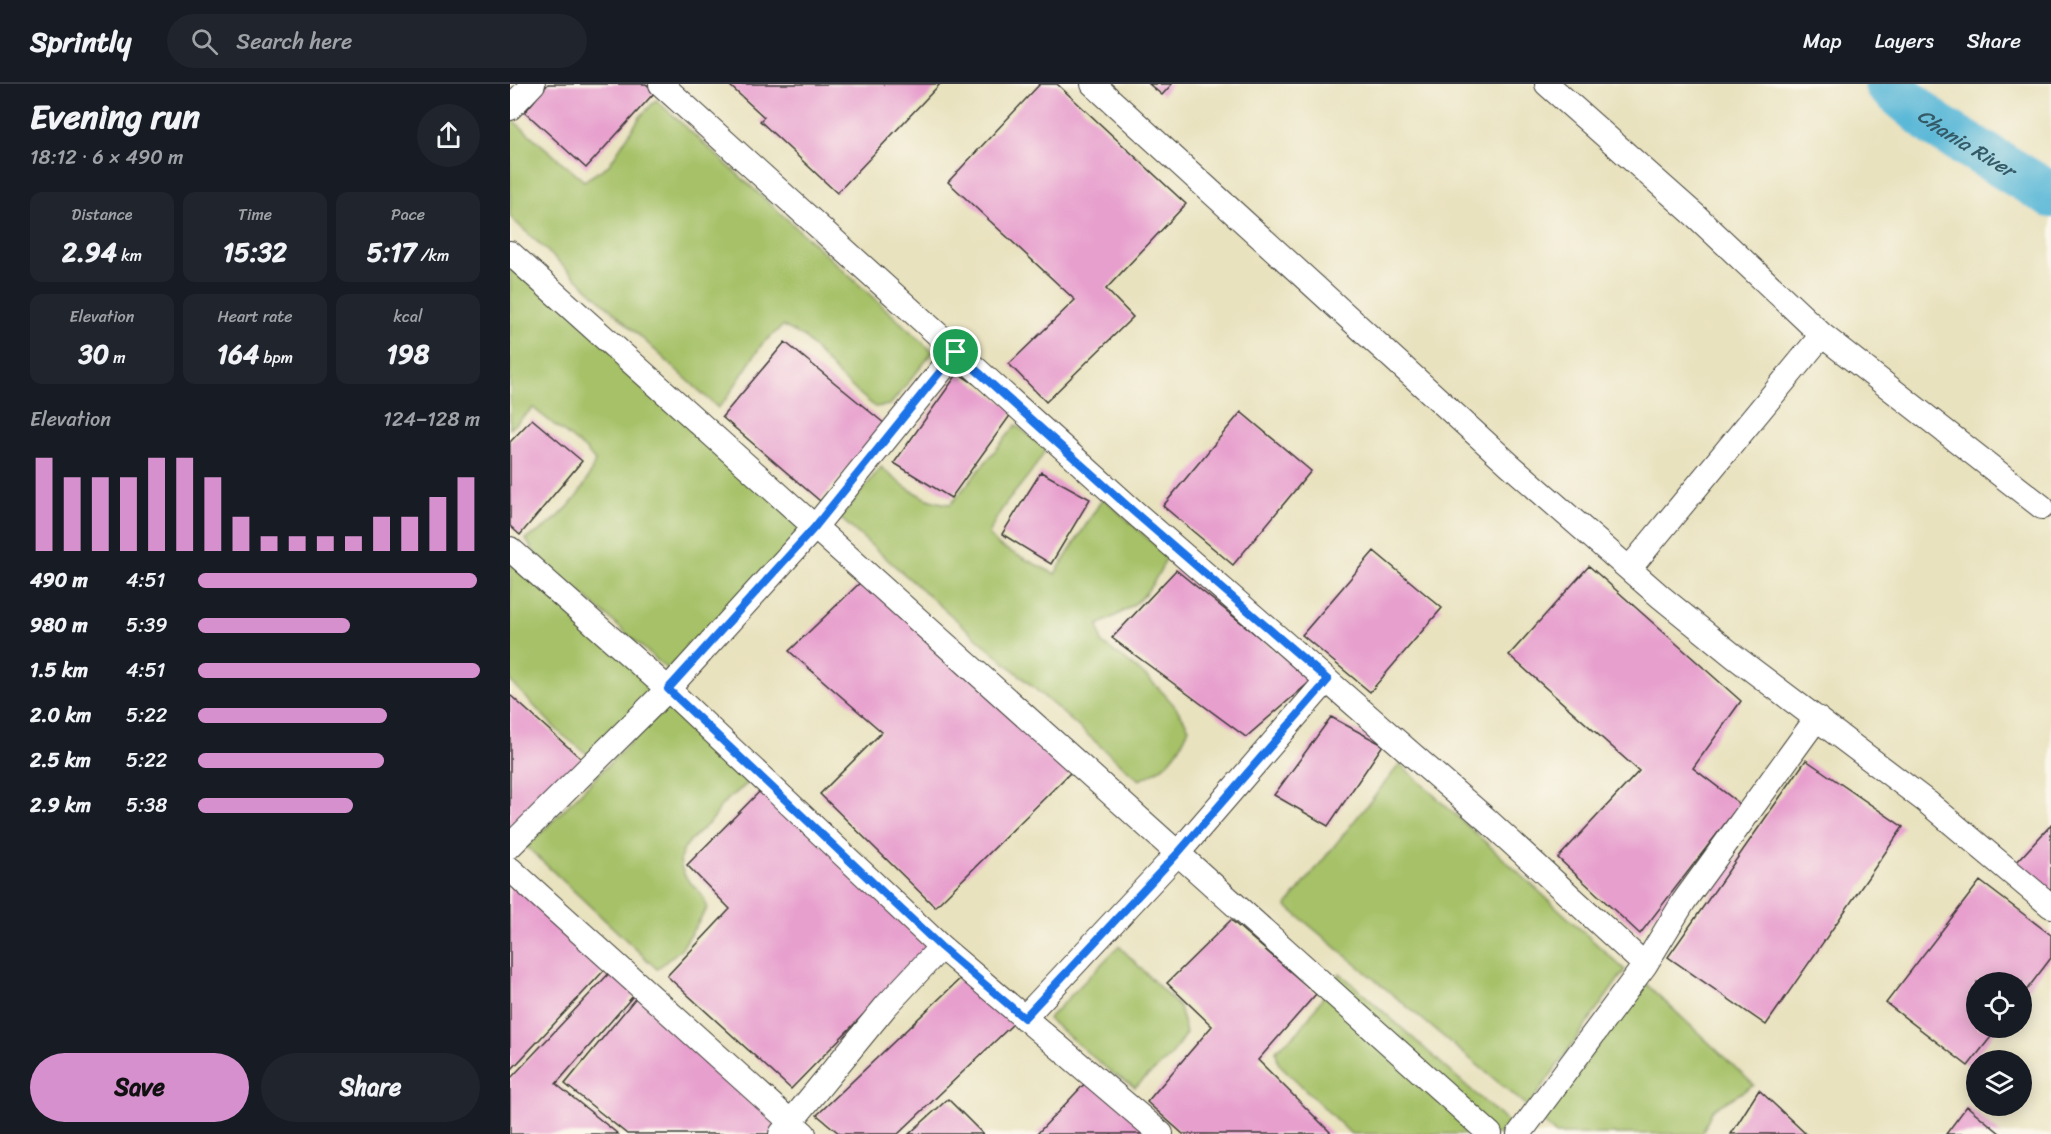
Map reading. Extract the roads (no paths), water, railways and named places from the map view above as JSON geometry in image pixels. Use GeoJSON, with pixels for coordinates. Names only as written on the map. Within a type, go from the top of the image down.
{"type":"FeatureCollection","features":[{"type":"Feature","properties":{"kind":"street"},"geometry":{"type":"LineString","coordinates":[[510,108],[533,84]]}},
{"type":"Feature","properties":{"kind":"street"},"geometry":{"type":"LineString","coordinates":[[661,84],[1133,511],[1486,819],[1645,965]]}},
{"type":"Feature","properties":{"kind":"street"},"geometry":{"type":"LineString","coordinates":[[1093,84],[1510,465],[1629,569],[1735,657],[1927,802],[2051,906]]}},
{"type":"Feature","properties":{"kind":"street"},"geometry":{"type":"LineString","coordinates":[[1547,84],[1697,217],[1822,335],[2042,507]]}},
{"type":"Feature","properties":{"kind":"street"},"geometry":{"type":"LineString","coordinates":[[510,253],[1490,1134]]}},
{"type":"Feature","properties":{"kind":"street"},"geometry":{"type":"LineString","coordinates":[[1629,569],[1822,335]]}},
{"type":"Feature","properties":{"kind":"street"},"geometry":{"type":"LineString","coordinates":[[510,846],[668,689],[814,528],[956,352]]}},
{"type":"Feature","properties":{"kind":"street"},"geometry":{"type":"LineString","coordinates":[[510,549],[668,689],[941,947],[1161,1134]]}},
{"type":"Feature","properties":{"kind":"street"},"geometry":{"type":"LineString","coordinates":[[1024,1018],[1178,853],[1328,680]]}},
{"type":"Feature","properties":{"kind":"street"},"geometry":{"type":"LineString","coordinates":[[1519,1134],[1645,965],[1684,901],[1817,718]]}},
{"type":"Feature","properties":{"kind":"street"},"geometry":{"type":"LineString","coordinates":[[510,869],[792,1130],[886,1006],[941,947]]}},
{"type":"Feature","properties":{"kind":"waterway","name":"Chania River"},"geometry":{"type":"LineString","coordinates":[[1887,84],[1937,126],[2051,195]]}}]}
